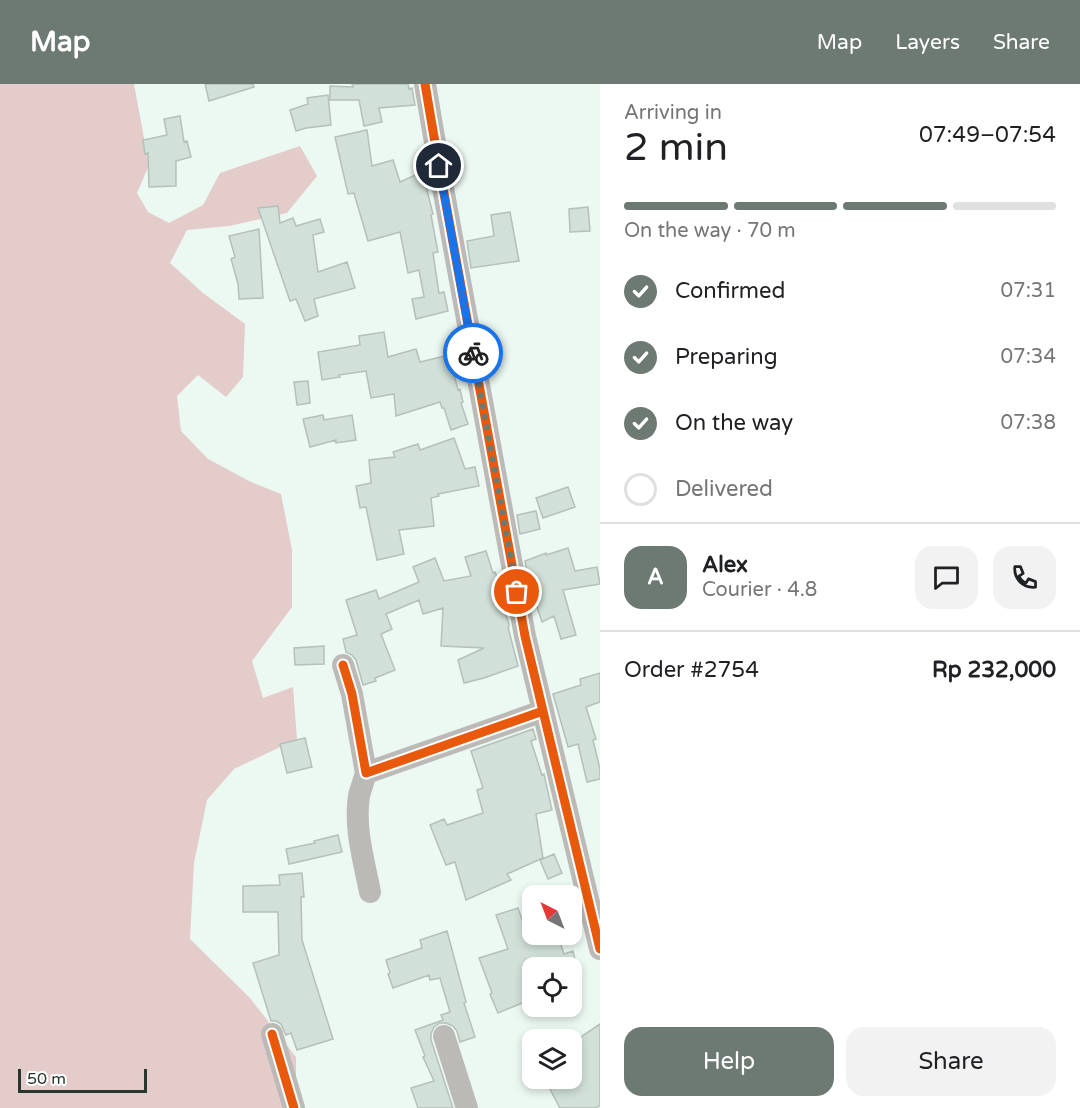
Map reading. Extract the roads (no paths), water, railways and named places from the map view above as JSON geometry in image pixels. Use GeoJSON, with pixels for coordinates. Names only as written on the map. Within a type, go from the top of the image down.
{"type":"FeatureCollection","features":[{"type":"Feature","properties":{"kind":"street"},"geometry":{"type":"LineString","coordinates":[[425,84],[525,636],[600,949]]}},
{"type":"Feature","properties":{"kind":"street"},"geometry":{"type":"LineString","coordinates":[[343,665],[352,694],[366,773],[359,796],[358,821],[370,892]]}},
{"type":"Feature","properties":{"kind":"street"},"geometry":{"type":"LineString","coordinates":[[366,773],[543,711]]}},
{"type":"Feature","properties":{"kind":"street"},"geometry":{"type":"LineString","coordinates":[[272,1034],[294,1108]]}},
{"type":"Feature","properties":{"kind":"street"},"geometry":{"type":"LineString","coordinates":[[444,1036],[466,1108]]}}]}
